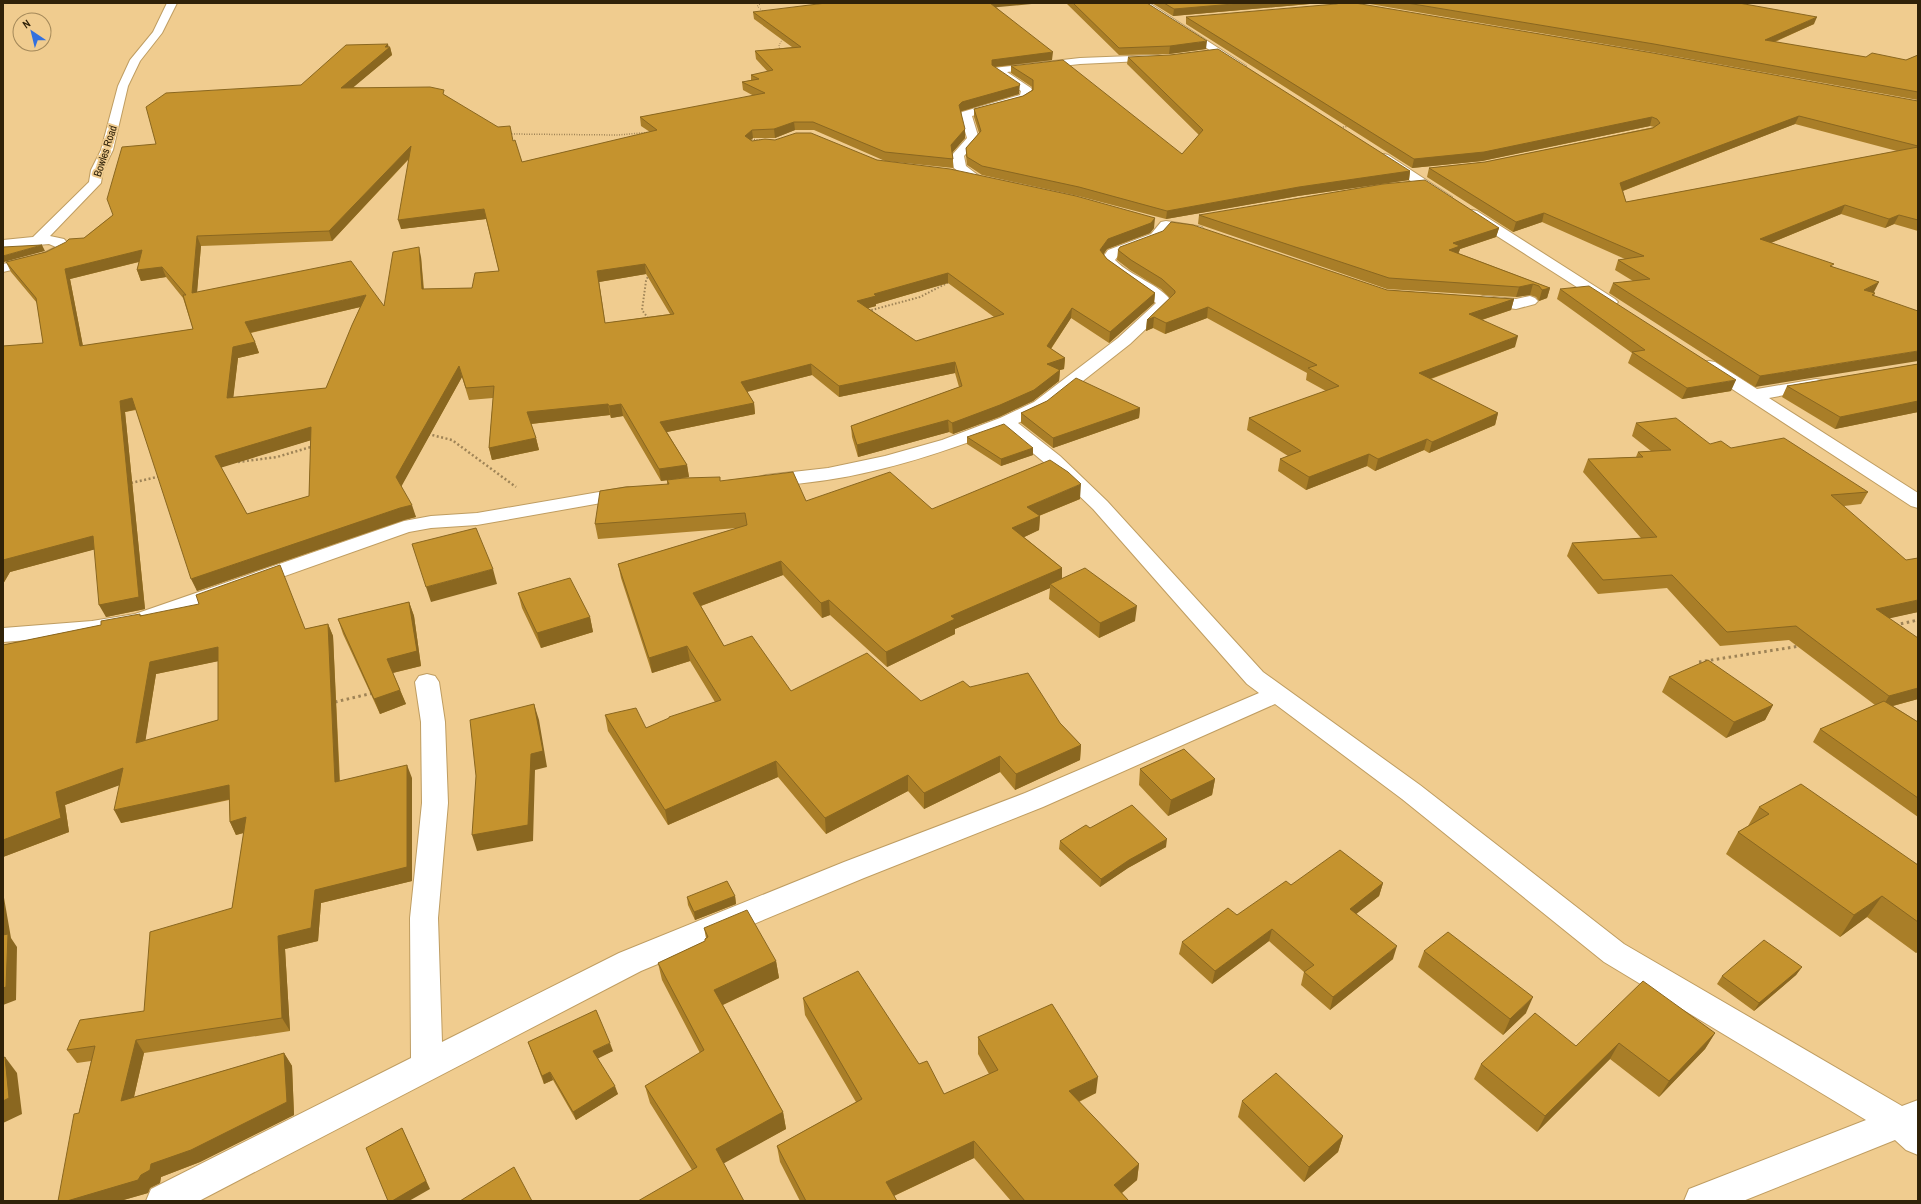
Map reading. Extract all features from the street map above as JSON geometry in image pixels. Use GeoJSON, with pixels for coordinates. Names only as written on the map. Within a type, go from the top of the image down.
{"type":"FeatureCollection","features":[{"type":"Feature","properties":{"kind":"street","name":"Bowles Road"},"geometry":{"type":"LineString","coordinates":[[37,241],[94,182],[97,170],[106,150],[123,86],[134,60],[157,33],[172,3]]}},
{"type":"Feature","properties":{"kind":"street"},"geometry":{"type":"LineString","coordinates":[[1143,3],[1170,21],[1212,53],[1252,73]]}},
{"type":"Feature","properties":{"kind":"street"},"geometry":{"type":"LineString","coordinates":[[1170,21],[1185,19]]}},
{"type":"Feature","properties":{"kind":"street"},"geometry":{"type":"LineString","coordinates":[[977,179],[960,168],[958,155],[972,139],[966,114],[980,108],[1017,101],[1025,97],[1027,90],[997,70],[1080,61],[1169,58]]}},
{"type":"Feature","properties":{"kind":"street"},"geometry":{"type":"LineString","coordinates":[[1343,127],[1406,180],[1428,178],[1459,206],[1620,309]]}},
{"type":"Feature","properties":{"kind":"street"},"geometry":{"type":"LineString","coordinates":[[950,173],[992,183]]}},
{"type":"Feature","properties":{"kind":"street"},"geometry":{"type":"LineString","coordinates":[[1159,223],[1204,218]]}},
{"type":"Feature","properties":{"kind":"street"},"geometry":{"type":"LineString","coordinates":[[1159,223],[1195,229],[1210,234]]}},
{"type":"Feature","properties":{"kind":"street"},"geometry":{"type":"LineString","coordinates":[[750,483],[828,474],[888,461],[949,444],[1006,422],[1040,406],[1124,341],[1165,303],[1151,291],[1112,265],[1108,260],[1113,253],[1156,238],[1159,223]]}},
{"type":"Feature","properties":{"kind":"street"},"geometry":{"type":"LineString","coordinates":[[3,244],[52,239],[60,242],[65,248],[45,258],[3,268]]}},
{"type":"Feature","properties":{"kind":"street"},"geometry":{"type":"LineString","coordinates":[[1470,300],[1516,304],[1530,300]]}},
{"type":"Feature","properties":{"kind":"street"},"geometry":{"type":"LineString","coordinates":[[1700,361],[1918,502]]}},
{"type":"Feature","properties":{"kind":"street"},"geometry":{"type":"LineString","coordinates":[[1754,395],[1832,382]]}},
{"type":"Feature","properties":{"kind":"street"},"geometry":{"type":"LineString","coordinates":[[1006,422],[1053,460],[1100,504],[1255,678],[1411,792],[1614,953],[1912,1125]]}},
{"type":"Feature","properties":{"kind":"street"},"geometry":{"type":"LineString","coordinates":[[3,635],[92,628],[139,620],[404,527],[431,522],[477,519],[648,490]]}},
{"type":"Feature","properties":{"kind":"street"},"geometry":{"type":"LineString","coordinates":[[427,682],[433,722],[435,803],[424,918],[428,1065]]}},
{"type":"Feature","properties":{"kind":"street"},"geometry":{"type":"LineString","coordinates":[[162,1201],[630,962],[847,873],[1034,800],[1277,694]]}},
{"type":"Feature","properties":{"kind":"street"},"geometry":{"type":"LineString","coordinates":[[1701,1201],[1912,1125]]}},
{"type":"Feature","properties":{"kind":"path"},"geometry":{"type":"LineString","coordinates":[[762,3],[757,6],[769,18]]}},
{"type":"Feature","properties":{"kind":"path"},"geometry":{"type":"LineString","coordinates":[[782,55],[779,45],[787,34]]}},
{"type":"Feature","properties":{"kind":"path"},"geometry":{"type":"LineString","coordinates":[[505,130],[518,134]]}},
{"type":"Feature","properties":{"kind":"path"},"geometry":{"type":"LineString","coordinates":[[503,135],[618,135],[656,132]]}},
{"type":"Feature","properties":{"kind":"path"},"geometry":{"type":"LineString","coordinates":[[746,138],[761,140]]}},
{"type":"Feature","properties":{"kind":"path"},"geometry":{"type":"LineString","coordinates":[[653,268],[646,281],[642,310],[648,318],[656,317]]}},
{"type":"Feature","properties":{"kind":"path"},"geometry":{"type":"LineString","coordinates":[[862,313],[913,300],[939,289],[950,281]]}},
{"type":"Feature","properties":{"kind":"path"},"geometry":{"type":"LineString","coordinates":[[424,434],[431,434],[452,440],[520,490],[561,505]]}},
{"type":"Feature","properties":{"kind":"path"},"geometry":{"type":"LineString","coordinates":[[235,462],[277,457],[315,446]]}},
{"type":"Feature","properties":{"kind":"path"},"geometry":{"type":"LineString","coordinates":[[131,483],[165,475]]}},
{"type":"Feature","properties":{"kind":"path"},"geometry":{"type":"LineString","coordinates":[[1887,627],[1918,620]]}},
{"type":"Feature","properties":{"kind":"path"},"geometry":{"type":"LineString","coordinates":[[1700,662],[1802,646]]}},
{"type":"Feature","properties":{"kind":"path"},"geometry":{"type":"LineString","coordinates":[[330,702],[375,693]]}},
{"type":"Feature","properties":{"kind":"building"},"geometry":{"type":"Polygon","coordinates":[[[826,3],[990,3],[1053,52],[992,60],[992,65],[1020,84],[1019,86],[962,102],[959,105],[965,129],[951,145],[953,159],[885,152],[813,122],[794,122],[774,129],[752,130],[745,136],[752,141],[765,139],[775,140],[796,133],[811,133],[877,160],[950,169],[1076,196],[1155,218],[1151,223],[1108,239],[1100,250],[1107,259],[1155,293],[1110,332],[1072,308],[1047,346],[1065,358],[1047,364],[1060,370],[1034,390],[1000,405],[952,423],[948,420],[857,445],[851,426],[962,386],[955,362],[839,386],[811,364],[741,382],[754,403],[660,422],[687,465],[659,469],[621,404],[527,412],[536,438],[489,448],[494,386],[466,388],[459,366],[396,477],[412,505],[191,579],[132,398],[120,401],[139,597],[99,605],[93,536],[3,560],[3,346],[43,343],[36,298],[6,262],[46,252],[69,239],[84,238],[113,215],[107,199],[122,147],[156,144],[146,107],[166,93],[301,85],[346,45],[388,44],[385,47],[390,47],[341,88],[430,87],[444,90],[443,94],[498,127],[510,126],[513,141],[515,140],[522,162],[657,130],[640,117],[765,93],[742,82],[759,79],[751,75],[773,70],[755,51],[801,47],[753,12],[826,3]],[[411,146],[329,231],[197,236],[192,293],[351,261],[384,306],[393,252],[419,247],[422,289],[472,288],[475,273],[499,271],[484,209],[398,220],[411,146]],[[142,250],[65,269],[80,346],[193,329],[183,295],[186,295],[162,267],[137,270],[142,250]],[[645,264],[597,271],[605,323],[674,314],[645,264]],[[948,273],[874,294],[876,296],[857,301],[916,341],[1004,314],[948,273]],[[366,295],[245,322],[255,342],[233,347],[227,398],[326,388],[366,295]],[[311,427],[215,456],[247,514],[309,496],[311,427]]]}},
{"type":"Feature","properties":{"kind":"building"},"geometry":{"type":"Polygon","coordinates":[[[1073,3],[1147,3],[1207,41],[1170,46],[1119,48],[1073,3]]]}},
{"type":"Feature","properties":{"kind":"building"},"geometry":{"type":"Polygon","coordinates":[[[1164,3],[1245,3],[1174,9],[1164,3]]]}},
{"type":"Feature","properties":{"kind":"building"},"geometry":{"type":"Polygon","coordinates":[[[1355,3],[1653,53],[1918,101],[1918,146],[1799,116],[1620,183],[1626,202],[1918,147],[1918,220],[1899,215],[1889,219],[1845,205],[1760,239],[1834,264],[1830,266],[1879,282],[1864,290],[1875,293],[1872,295],[1918,311],[1918,351],[1760,376],[1613,283],[1650,279],[1618,260],[1644,256],[1544,213],[1516,222],[1429,168],[1485,162],[1653,128],[1660,123],[1657,119],[1652,117],[1484,152],[1414,159],[1186,17],[1355,3]]]}},
{"type":"Feature","properties":{"kind":"building"},"geometry":{"type":"Polygon","coordinates":[[[1407,3],[1739,3],[1817,17],[1765,40],[1866,57],[1872,53],[1906,60],[1918,55],[1918,92],[1654,44],[1407,3]]]}},
{"type":"Feature","properties":{"kind":"building"},"geometry":{"type":"Polygon","coordinates":[[[1218,49],[1410,171],[1299,187],[1167,211],[1079,187],[982,166],[967,157],[966,148],[981,131],[974,109],[1023,96],[1033,90],[1033,80],[1011,66],[1063,60],[1182,154],[1203,130],[1128,57],[1170,55],[1218,49]]]}},
{"type":"Feature","properties":{"kind":"building"},"geometry":{"type":"Polygon","coordinates":[[[1425,180],[1499,228],[1453,243],[1460,246],[1449,250],[1550,288],[1542,290],[1539,286],[1533,284],[1519,287],[1389,278],[1199,215],[1383,184],[1425,180]]]}},
{"type":"Feature","properties":{"kind":"building"},"geometry":{"type":"Polygon","coordinates":[[[1171,222],[1193,225],[1387,290],[1514,299],[1469,314],[1518,336],[1419,373],[1498,413],[1432,442],[1427,439],[1378,459],[1369,454],[1309,477],[1280,459],[1301,451],[1249,418],[1339,386],[1308,368],[1317,365],[1208,307],[1166,323],[1154,317],[1147,320],[1175,293],[1175,291],[1162,279],[1118,250],[1120,247],[1163,231],[1171,222]]]}},
{"type":"Feature","properties":{"kind":"building"},"geometry":{"type":"Polygon","coordinates":[[[42,245],[3,256],[3,247],[42,245]]]}},
{"type":"Feature","properties":{"kind":"building"},"geometry":{"type":"Polygon","coordinates":[[[1589,286],[1736,380],[1687,388],[1632,352],[1645,350],[1560,289],[1589,286]]]}},
{"type":"Feature","properties":{"kind":"building"},"geometry":{"type":"Polygon","coordinates":[[[1918,364],[1918,401],[1840,417],[1787,386],[1918,364]]]}},
{"type":"Feature","properties":{"kind":"building"},"geometry":{"type":"Polygon","coordinates":[[[1076,378],[1140,408],[1053,438],[1021,413],[1047,401],[1076,378]]]}},
{"type":"Feature","properties":{"kind":"building"},"geometry":{"type":"Polygon","coordinates":[[[1676,418],[1710,444],[1721,441],[1731,448],[1784,438],[1868,492],[1831,495],[1906,560],[1918,558],[1918,600],[1876,609],[1918,638],[1918,688],[1889,696],[1796,626],[1727,632],[1672,575],[1603,580],[1572,543],[1657,537],[1588,459],[1643,457],[1638,452],[1671,450],[1636,423],[1676,418]]]}},
{"type":"Feature","properties":{"kind":"building"},"geometry":{"type":"Polygon","coordinates":[[[1004,424],[1033,448],[1001,459],[967,437],[1004,424]]]}},
{"type":"Feature","properties":{"kind":"building"},"geometry":{"type":"Polygon","coordinates":[[[1050,460],[1068,472],[1081,484],[1027,507],[1040,516],[1012,528],[1062,568],[951,616],[955,619],[886,652],[829,600],[821,603],[781,561],[693,593],[724,646],[752,636],[791,691],[867,653],[921,701],[963,681],[970,687],[1028,673],[1060,723],[1081,745],[1016,774],[1000,756],[924,793],[908,775],[825,818],[776,761],[665,810],[605,715],[636,708],[646,728],[669,717],[721,700],[687,646],[649,658],[618,564],[747,525],[745,513],[595,524],[600,491],[626,487],[669,484],[667,480],[684,478],[720,477],[720,481],[793,472],[806,501],[890,472],[932,509],[1050,460]]]}},
{"type":"Feature","properties":{"kind":"building"},"geometry":{"type":"Polygon","coordinates":[[[476,528],[493,569],[426,587],[412,544],[476,528]]]}},
{"type":"Feature","properties":{"kind":"building"},"geometry":{"type":"Polygon","coordinates":[[[280,565],[305,629],[328,624],[335,782],[407,765],[407,867],[315,890],[311,928],[278,936],[282,1018],[136,1040],[121,1101],[284,1053],[287,1102],[191,1150],[151,1164],[150,1170],[141,1175],[138,1180],[67,1201],[58,1201],[74,1114],[79,1113],[95,1046],[67,1050],[80,1020],[144,1011],[150,932],[232,908],[246,817],[230,822],[229,785],[114,810],[123,768],[56,792],[61,818],[3,840],[3,645],[101,625],[101,621],[140,614],[140,616],[199,604],[196,595],[280,565]],[[218,647],[150,662],[136,743],[218,720],[218,647]]]}},
{"type":"Feature","properties":{"kind":"building"},"geometry":{"type":"Polygon","coordinates":[[[1085,568],[1137,606],[1100,623],[1050,584],[1085,568]]]}},
{"type":"Feature","properties":{"kind":"building"},"geometry":{"type":"Polygon","coordinates":[[[570,578],[590,617],[537,633],[518,593],[570,578]]]}},
{"type":"Feature","properties":{"kind":"building"},"geometry":{"type":"Polygon","coordinates":[[[409,602],[417,651],[387,659],[400,690],[374,699],[338,619],[409,602]]]}},
{"type":"Feature","properties":{"kind":"building"},"geometry":{"type":"Polygon","coordinates":[[[1708,660],[1773,705],[1734,722],[1669,677],[1708,660]]]}},
{"type":"Feature","properties":{"kind":"building"},"geometry":{"type":"Polygon","coordinates":[[[1884,701],[1918,722],[1918,798],[1820,729],[1884,701]]]}},
{"type":"Feature","properties":{"kind":"building"},"geometry":{"type":"Polygon","coordinates":[[[534,704],[543,751],[531,754],[528,825],[472,835],[476,776],[470,720],[534,704]]]}},
{"type":"Feature","properties":{"kind":"building"},"geometry":{"type":"Polygon","coordinates":[[[1184,749],[1215,779],[1171,800],[1140,769],[1184,749]]]}},
{"type":"Feature","properties":{"kind":"building"},"geometry":{"type":"Polygon","coordinates":[[[1801,784],[1918,865],[1918,922],[1882,896],[1854,915],[1738,832],[1769,814],[1759,807],[1801,784]]]}},
{"type":"Feature","properties":{"kind":"building"},"geometry":{"type":"Polygon","coordinates":[[[1132,805],[1167,839],[1129,860],[1101,879],[1060,841],[1086,825],[1090,828],[1132,805]]]}},
{"type":"Feature","properties":{"kind":"building"},"geometry":{"type":"Polygon","coordinates":[[[1340,850],[1383,883],[1350,909],[1397,946],[1333,997],[1304,972],[1314,965],[1272,929],[1215,971],[1182,942],[1228,908],[1237,915],[1286,881],[1291,885],[1340,850]]]}},
{"type":"Feature","properties":{"kind":"building"},"geometry":{"type":"Polygon","coordinates":[[[727,881],[735,896],[694,912],[687,897],[727,881]]]}},
{"type":"Feature","properties":{"kind":"building"},"geometry":{"type":"Polygon","coordinates":[[[747,910],[776,961],[714,990],[783,1112],[716,1149],[744,1201],[638,1201],[697,1167],[645,1086],[704,1050],[658,963],[705,941],[708,937],[704,928],[747,910]]]}},
{"type":"Feature","properties":{"kind":"building"},"geometry":{"type":"Polygon","coordinates":[[[1448,932],[1533,997],[1510,1019],[1424,951],[1448,932]]]}},
{"type":"Feature","properties":{"kind":"building"},"geometry":{"type":"Polygon","coordinates":[[[8,934],[6,987],[3,988],[3,935],[8,934]]]}},
{"type":"Feature","properties":{"kind":"building"},"geometry":{"type":"Polygon","coordinates":[[[1764,940],[1802,967],[1759,1003],[1722,976],[1764,940]]]}},
{"type":"Feature","properties":{"kind":"building"},"geometry":{"type":"Polygon","coordinates":[[[858,971],[919,1064],[927,1061],[944,1094],[998,1070],[978,1037],[1052,1004],[1098,1077],[1069,1091],[1139,1164],[1114,1185],[1129,1201],[1025,1201],[974,1141],[886,1182],[897,1201],[806,1201],[777,1146],[862,1099],[803,998],[858,971]]]}},
{"type":"Feature","properties":{"kind":"building"},"geometry":{"type":"Polygon","coordinates":[[[1643,981],[1715,1033],[1669,1081],[1619,1043],[1545,1116],[1481,1064],[1535,1013],[1576,1046],[1643,981]]]}},
{"type":"Feature","properties":{"kind":"building"},"geometry":{"type":"Polygon","coordinates":[[[596,1010],[610,1043],[593,1051],[615,1086],[573,1112],[550,1072],[542,1076],[528,1042],[596,1010]]]}},
{"type":"Feature","properties":{"kind":"building"},"geometry":{"type":"Polygon","coordinates":[[[5,1057],[9,1098],[3,1101],[3,1058],[5,1057]]]}},
{"type":"Feature","properties":{"kind":"building"},"geometry":{"type":"Polygon","coordinates":[[[1276,1073],[1343,1136],[1309,1167],[1242,1101],[1276,1073]]]}},
{"type":"Feature","properties":{"kind":"building"},"geometry":{"type":"Polygon","coordinates":[[[402,1128],[426,1181],[392,1201],[388,1201],[366,1148],[402,1128]]]}},
{"type":"Feature","properties":{"kind":"building"},"geometry":{"type":"Polygon","coordinates":[[[514,1167],[532,1201],[460,1201],[514,1167]]]}}]}
